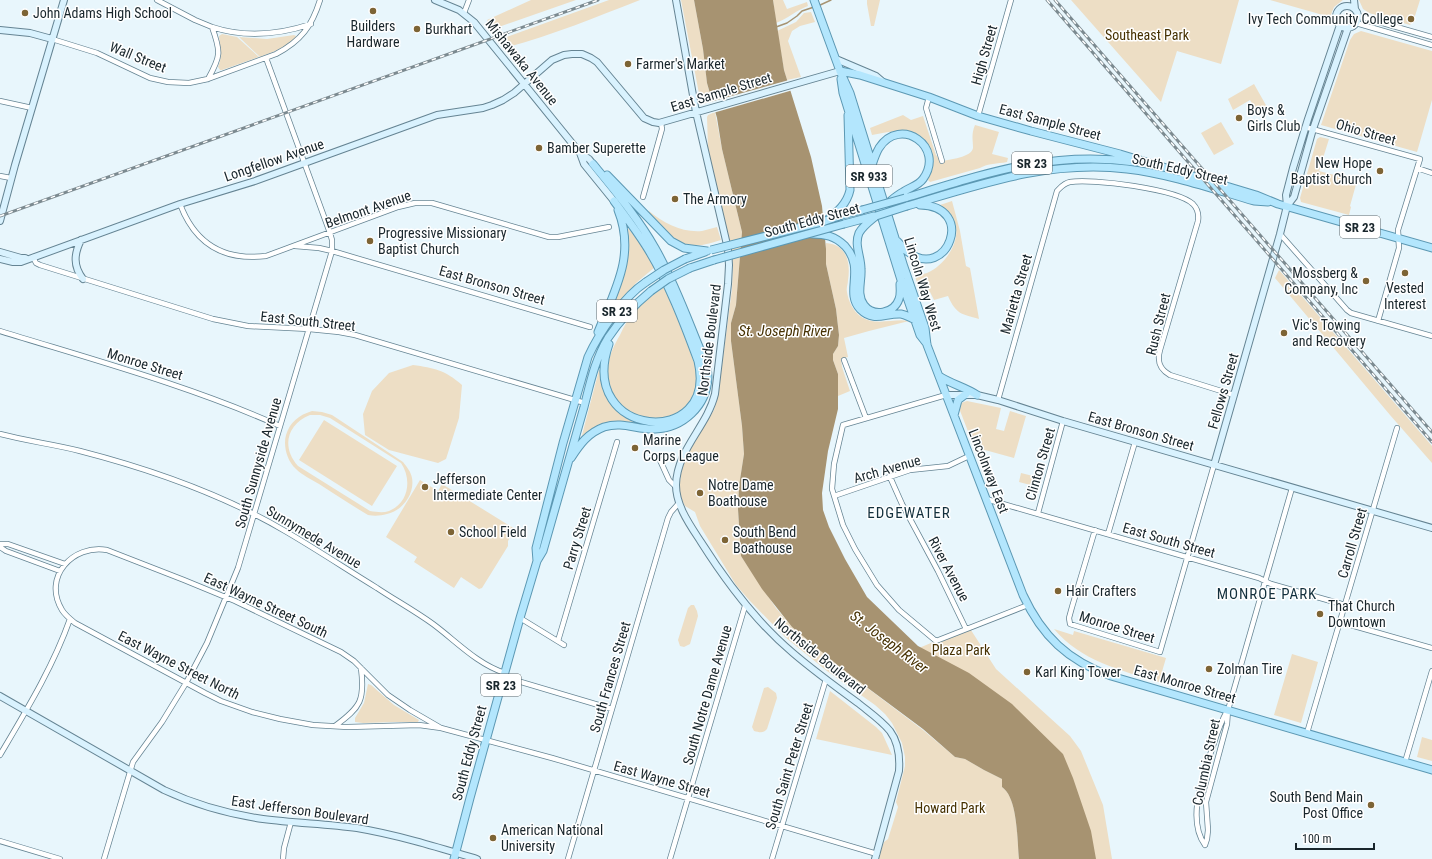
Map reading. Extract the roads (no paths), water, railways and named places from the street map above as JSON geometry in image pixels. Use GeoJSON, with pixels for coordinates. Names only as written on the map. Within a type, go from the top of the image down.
{"type":"FeatureCollection","features":[{"type":"Feature","properties":{"kind":"main road","name":"Lincoln Way West"},"geometry":{"type":"LineString","coordinates":[[815,2],[840,71],[850,93],[924,328],[927,344]]}},
{"type":"Feature","properties":{"kind":"main road","name":"East Sample Street"},"geometry":{"type":"LineString","coordinates":[[840,71],[883,82],[929,97],[978,116],[1084,144],[1256,195],[1278,204],[1432,248]]}},
{"type":"Feature","properties":{"kind":"main road","name":"Lincoln Way West"},"geometry":{"type":"LineString","coordinates":[[840,71],[843,93],[900,280],[920,335],[927,344]]}},
{"type":"Feature","properties":{"kind":"main road"},"geometry":{"type":"LineString","coordinates":[[841,212],[850,190],[849,111]]}},
{"type":"Feature","properties":{"kind":"main road"},"geometry":{"type":"LineString","coordinates":[[872,165],[883,142],[891,137],[906,134],[920,141],[924,145],[929,156],[930,161],[928,169],[921,182],[904,194]]}},
{"type":"Feature","properties":{"kind":"main road","name":"South Eddy Street"},"geometry":{"type":"LineString","coordinates":[[537,561],[536,548],[583,370],[593,345],[618,309],[639,287],[664,270],[685,259],[709,250],[825,221],[841,212],[862,210],[888,203],[904,194],[1006,168],[1062,159],[1105,159],[1128,161],[1162,168]]}},
{"type":"Feature","properties":{"kind":"main road"},"geometry":{"type":"LineString","coordinates":[[593,164],[614,182],[671,241],[684,248],[709,250]]}},
{"type":"Feature","properties":{"kind":"main road"},"geometry":{"type":"LineString","coordinates":[[567,464],[584,439],[604,427],[620,424],[658,429],[675,426],[683,421],[699,406],[706,392],[708,377],[706,364],[702,354],[674,286],[658,254],[638,221],[593,164]]}},
{"type":"Feature","properties":{"kind":"main road","name":"South Eddy Street"},"geometry":{"type":"LineString","coordinates":[[455,856],[520,618],[537,561],[543,551],[600,354],[616,327],[639,301],[651,291],[668,279],[690,268],[714,260],[844,224],[865,222],[876,216],[1008,176],[1046,170],[1085,167],[1128,169],[1148,172],[1254,200],[1278,204]]}},
{"type":"Feature","properties":{"kind":"main road"},"geometry":{"type":"LineString","coordinates":[[614,201],[634,227],[655,262],[669,291],[698,361],[700,386],[695,400],[689,408],[683,413],[669,420],[660,422],[643,421],[626,413],[612,399],[605,383],[604,364],[616,327]]}},
{"type":"Feature","properties":{"kind":"main road"},"geometry":{"type":"LineString","coordinates":[[593,345],[611,301],[625,257],[626,243],[624,229],[614,201]]}},
{"type":"Feature","properties":{"kind":"main road"},"geometry":{"type":"LineString","coordinates":[[895,238],[907,252],[920,258],[933,258],[939,255],[948,247],[951,241],[952,230],[947,216],[937,208],[929,205],[910,206]]}},
{"type":"Feature","properties":{"kind":"main road","name":"SR 933"},"geometry":{"type":"LineString","coordinates":[[865,222],[857,241],[861,267],[860,296],[864,304],[872,311],[879,312],[890,310],[899,299],[900,280]]}},
{"type":"Feature","properties":{"kind":"main road"},"geometry":{"type":"LineString","coordinates":[[810,234],[824,234],[834,238],[841,242],[848,250],[854,261],[855,269],[853,295],[860,309],[873,316],[880,317],[902,314],[914,320]]}},
{"type":"Feature","properties":{"kind":"main road","name":"Lincolnway East"},"geometry":{"type":"LineString","coordinates":[[927,344],[1011,565],[1028,605]]}},
{"type":"Feature","properties":{"kind":"main road"},"geometry":{"type":"LineString","coordinates":[[939,376],[948,382],[966,388],[977,395]]}},
{"type":"Feature","properties":{"kind":"main road"},"geometry":{"type":"LineString","coordinates":[[954,415],[958,400],[966,394]]}},
{"type":"Feature","properties":{"kind":"main road","name":"East Monroe Street"},"geometry":{"type":"LineString","coordinates":[[1028,605],[1038,623],[1054,642],[1071,657],[1088,668],[1432,770]]}},
{"type":"Feature","properties":{"kind":"street"},"geometry":{"type":"LineString","coordinates":[[0,221],[11,178],[64,0]]}},
{"type":"Feature","properties":{"kind":"street"},"geometry":{"type":"LineString","coordinates":[[157,0],[195,20],[212,27],[238,33],[272,34],[311,24],[320,0]]}},
{"type":"Feature","properties":{"kind":"street","name":"Mishawaka Avenue"},"geometry":{"type":"LineString","coordinates":[[435,0],[454,7],[474,22],[580,153],[589,159],[593,164]]}},
{"type":"Feature","properties":{"kind":"street"},"geometry":{"type":"LineString","coordinates":[[464,13],[469,0]]}},
{"type":"Feature","properties":{"kind":"street","name":"Northside Boulevard"},"geometry":{"type":"LineString","coordinates":[[676,0],[696,112],[728,249],[729,272],[715,394],[712,408],[681,458],[676,487],[679,503],[685,517],[707,552],[745,606],[778,640],[879,719],[893,736],[900,756],[899,771],[876,856]]}},
{"type":"Feature","properties":{"kind":"street","name":"High Street"},"geometry":{"type":"LineString","coordinates":[[978,116],[1011,0]]}},
{"type":"Feature","properties":{"kind":"street"},"geometry":{"type":"LineString","coordinates":[[1350,0],[1345,6],[1338,10],[1336,14],[1337,21],[1340,25],[1348,28],[1356,23],[1358,16],[1355,9],[1354,0]]}},
{"type":"Feature","properties":{"kind":"street"},"geometry":{"type":"LineString","coordinates":[[1345,6],[1351,6],[1355,9]]}},
{"type":"Feature","properties":{"kind":"street"},"geometry":{"type":"LineString","coordinates":[[1358,16],[1432,37]]}},
{"type":"Feature","properties":{"kind":"street"},"geometry":{"type":"LineString","coordinates":[[1356,23],[1432,45]]}},
{"type":"Feature","properties":{"kind":"street","name":"Wall Street"},"geometry":{"type":"LineString","coordinates":[[0,30],[30,33],[52,39],[97,53],[140,74],[159,81],[180,83],[208,78],[276,54],[294,43],[311,24]]}},
{"type":"Feature","properties":{"kind":"street","name":"Fellows Street"},"geometry":{"type":"LineString","coordinates":[[1160,652],[1280,234],[1287,206],[1286,195],[1306,127],[1340,25]]}},
{"type":"Feature","properties":{"kind":"street"},"geometry":{"type":"LineString","coordinates":[[208,78],[217,62],[218,56],[218,44],[212,27]]}},
{"type":"Feature","properties":{"kind":"street","name":"Fellows Street"},"geometry":{"type":"LineString","coordinates":[[1287,206],[1294,197],[1313,129],[1348,28]]}},
{"type":"Feature","properties":{"kind":"street","name":"Longfellow Avenue"},"geometry":{"type":"LineString","coordinates":[[0,259],[20,262],[180,204],[255,181],[437,115],[478,109],[492,105],[503,100],[525,84],[558,57],[572,54],[582,54],[597,62],[644,118],[653,122],[661,123]]}},
{"type":"Feature","properties":{"kind":"street","name":"South Sunnyside Avenue"},"geometry":{"type":"LineString","coordinates":[[104,859],[132,762],[162,722],[186,683],[207,642],[240,563],[332,251],[332,240],[330,233],[266,58]]}},
{"type":"Feature","properties":{"kind":"street"},"geometry":{"type":"LineString","coordinates":[[836,59],[876,76],[883,82]]}},
{"type":"Feature","properties":{"kind":"street","name":"East Sample Street"},"geometry":{"type":"LineString","coordinates":[[661,123],[840,71]]}},
{"type":"Feature","properties":{"kind":"street"},"geometry":{"type":"LineString","coordinates":[[929,97],[926,108],[942,161]]}},
{"type":"Feature","properties":{"kind":"street"},"geometry":{"type":"LineString","coordinates":[[0,101],[32,108]]}},
{"type":"Feature","properties":{"kind":"street"},"geometry":{"type":"LineString","coordinates":[[643,197],[662,129],[661,123]]}},
{"type":"Feature","properties":{"kind":"street","name":"Ohio Street"},"geometry":{"type":"LineString","coordinates":[[1306,127],[1420,159],[1417,168]]}},
{"type":"Feature","properties":{"kind":"street","name":"Mishawaka Avenue"},"geometry":{"type":"LineString","coordinates":[[580,153],[584,164],[614,201]]}},
{"type":"Feature","properties":{"kind":"street"},"geometry":{"type":"LineString","coordinates":[[1378,320],[1399,248],[1398,230],[1417,168],[1432,173]]}},
{"type":"Feature","properties":{"kind":"street"},"geometry":{"type":"LineString","coordinates":[[0,176],[11,178]]}},
{"type":"Feature","properties":{"kind":"street","name":"Rush Street"},"geometry":{"type":"LineString","coordinates":[[1056,195],[1060,187],[1070,182],[1117,183],[1170,194],[1191,202],[1197,209],[1198,221],[1160,350],[1159,362],[1161,368],[1170,375],[1234,395]]}},
{"type":"Feature","properties":{"kind":"street","name":"Marietta Street"},"geometry":{"type":"LineString","coordinates":[[998,400],[1056,195]]}},
{"type":"Feature","properties":{"kind":"street","name":"Belmont Avenue"},"geometry":{"type":"LineString","coordinates":[[180,204],[185,217],[198,236],[209,245],[228,254],[253,257],[266,256],[398,207],[422,202],[432,203],[549,237],[558,237],[609,227]]}},
{"type":"Feature","properties":{"kind":"street"},"geometry":{"type":"LineString","coordinates":[[1280,234],[1347,310],[1432,336]]}},
{"type":"Feature","properties":{"kind":"street"},"geometry":{"type":"LineString","coordinates":[[81,240],[76,252],[75,264],[78,274],[83,279]]}},
{"type":"Feature","properties":{"kind":"street","name":"East Bronson Street"},"geometry":{"type":"LineString","coordinates":[[293,246],[319,248],[332,251],[590,327]]}},
{"type":"Feature","properties":{"kind":"street","name":"Longfellow Avenue"},"geometry":{"type":"LineString","coordinates":[[0,252],[21,258],[31,258]]}},
{"type":"Feature","properties":{"kind":"street","name":"East South Street"},"geometry":{"type":"LineString","coordinates":[[31,258],[40,266],[213,319],[248,326],[309,329],[355,335],[585,403]]}},
{"type":"Feature","properties":{"kind":"street","name":"Monroe Street"},"geometry":{"type":"LineString","coordinates":[[0,331],[180,386],[280,426]]}},
{"type":"Feature","properties":{"kind":"street"},"geometry":{"type":"LineString","coordinates":[[844,360],[866,418]]}},
{"type":"Feature","properties":{"kind":"street","name":"East Bronson Street"},"geometry":{"type":"LineString","coordinates":[[834,496],[832,489],[834,464],[843,425],[946,395],[966,394],[998,400],[1063,422],[1432,528]]}},
{"type":"Feature","properties":{"kind":"street","name":"Clinton Street"},"geometry":{"type":"LineString","coordinates":[[1038,513],[1063,422]]}},
{"type":"Feature","properties":{"kind":"street","name":"Carroll Street"},"geometry":{"type":"LineString","coordinates":[[1307,733],[1397,428]]}},
{"type":"Feature","properties":{"kind":"street","name":"Sunnymede Avenue"},"geometry":{"type":"LineString","coordinates":[[0,434],[80,451],[156,474],[195,488],[254,514],[286,531],[433,624],[483,662],[504,675],[612,709]]}},
{"type":"Feature","properties":{"kind":"street","name":"Parry Street"},"geometry":{"type":"LineString","coordinates":[[558,641],[617,442]]}},
{"type":"Feature","properties":{"kind":"street"},"geometry":{"type":"LineString","coordinates":[[1108,534],[1135,442]]}},
{"type":"Feature","properties":{"kind":"street","name":"Arch Avenue"},"geometry":{"type":"LineString","coordinates":[[834,496],[910,470],[948,466],[970,456]]}},
{"type":"Feature","properties":{"kind":"street"},"geometry":{"type":"LineString","coordinates":[[659,458],[667,476],[676,487]]}},
{"type":"Feature","properties":{"kind":"street","name":"River Avenue"},"geometry":{"type":"LineString","coordinates":[[890,477],[902,504],[938,571],[966,629]]}},
{"type":"Feature","properties":{"kind":"street","name":"Columbia Street"},"geometry":{"type":"LineString","coordinates":[[1228,710],[1221,722],[1204,776],[1198,801],[1197,816],[1199,833],[1200,839],[1205,845],[1208,830],[1206,802],[1227,724],[1228,710],[1292,488]]}},
{"type":"Feature","properties":{"kind":"street"},"geometry":{"type":"LineString","coordinates":[[834,496],[848,536],[877,585],[899,610],[936,641],[1028,605]]}},
{"type":"Feature","properties":{"kind":"street","name":"East South Street"},"geometry":{"type":"LineString","coordinates":[[986,499],[1188,557],[1265,580],[1271,584],[1345,605]]}},
{"type":"Feature","properties":{"kind":"street","name":"South Frances Street"},"geometry":{"type":"LineString","coordinates":[[568,859],[668,518],[679,503]]}},
{"type":"Feature","properties":{"kind":"street","name":"Monroe Street"},"geometry":{"type":"LineString","coordinates":[[1095,530],[1069,622],[1072,626],[1160,652]]}},
{"type":"Feature","properties":{"kind":"street"},"geometry":{"type":"LineString","coordinates":[[0,544],[8,544],[65,564]]}},
{"type":"Feature","properties":{"kind":"street"},"geometry":{"type":"LineString","coordinates":[[0,547],[6,551],[60,571]]}},
{"type":"Feature","properties":{"kind":"street","name":"East Wayne Street South"},"geometry":{"type":"LineString","coordinates":[[65,564],[75,556],[87,550],[107,550],[226,598],[348,656],[388,695],[441,728]]}},
{"type":"Feature","properties":{"kind":"street","name":"East Wayne Street North"},"geometry":{"type":"LineString","coordinates":[[65,564],[56,581],[56,596],[61,609],[74,623],[221,701],[252,712],[294,722],[335,726],[419,725],[441,728]]}},
{"type":"Feature","properties":{"kind":"street","name":"South Notre Dame Avenue"},"geometry":{"type":"LineString","coordinates":[[670,859],[745,606]]}},
{"type":"Feature","properties":{"kind":"street"},"geometry":{"type":"LineString","coordinates":[[520,618],[564,645]]}},
{"type":"Feature","properties":{"kind":"street"},"geometry":{"type":"LineString","coordinates":[[0,755],[26,711],[56,654],[70,619]]}},
{"type":"Feature","properties":{"kind":"street"},"geometry":{"type":"LineString","coordinates":[[1340,622],[1432,648]]}},
{"type":"Feature","properties":{"kind":"street"},"geometry":{"type":"LineString","coordinates":[[335,726],[351,714],[361,698],[363,683],[360,668]]}},
{"type":"Feature","properties":{"kind":"street"},"geometry":{"type":"LineString","coordinates":[[1405,762],[1432,670]]}},
{"type":"Feature","properties":{"kind":"street","name":"South Saint Peter Street"},"geometry":{"type":"LineString","coordinates":[[772,859],[826,679]]}},
{"type":"Feature","properties":{"kind":"street","name":"East Jefferson Boulevard"},"geometry":{"type":"LineString","coordinates":[[0,696],[164,790],[204,806],[246,816],[291,822],[334,825],[388,834],[414,840],[455,856],[478,859]]}},
{"type":"Feature","properties":{"kind":"street","name":"East Wayne Street"},"geometry":{"type":"LineString","coordinates":[[441,728],[688,798],[876,856]]}},
{"type":"Feature","properties":{"kind":"street"},"geometry":{"type":"LineString","coordinates":[[283,859],[284,848],[291,822]]}},
{"type":"Feature","properties":{"kind":"street"},"geometry":{"type":"LineString","coordinates":[[0,841],[60,859]]}},
{"type":"Feature","properties":{"kind":"water","name":"St. Joseph River"},"geometry":{"type":"Polygon","coordinates":[[[694,0],[773,0],[784,70],[811,157],[822,206],[826,264],[836,309],[839,335],[838,346],[833,354],[833,360],[838,374],[838,409],[828,451],[822,493],[823,510],[829,527],[845,559],[867,597],[918,646],[969,673],[1012,704],[1063,754],[1091,831],[1096,859],[1019,859],[1014,810],[1007,792],[1002,787],[1002,779],[965,759],[955,757],[923,729],[841,668],[792,627],[762,589],[741,556],[738,509],[739,486],[744,454],[742,426],[731,341],[731,323],[736,305],[742,232],[722,149],[717,118],[707,83],[703,49],[694,0]]]}},
{"type":"Feature","properties":{"kind":"waterway"},"geometry":{"type":"LineString","coordinates":[[818,6],[831,0]]}},
{"type":"Feature","properties":{"kind":"waterway"},"geometry":{"type":"LineString","coordinates":[[776,27],[787,23],[802,11],[814,7]]}},
{"type":"Feature","properties":{"kind":"railway"},"geometry":{"type":"LineString","coordinates":[[0,216],[598,0]]}},
{"type":"Feature","properties":{"kind":"railway"},"geometry":{"type":"LineString","coordinates":[[1047,0],[1432,442]]}},
{"type":"Feature","properties":{"kind":"railway"},"geometry":{"type":"LineString","coordinates":[[1055,0],[1432,432]]}},
{"type":"Feature","properties":{"kind":"place","name":"Builders Hardware"},"geometry":{"type":"Point","coordinates":[373,11]}},
{"type":"Feature","properties":{"kind":"place","name":"John Adams High School"},"geometry":{"type":"Point","coordinates":[25,13]}},
{"type":"Feature","properties":{"kind":"place","name":"Ivy Tech Community College"},"geometry":{"type":"Point","coordinates":[1411,19]}},
{"type":"Feature","properties":{"kind":"place","name":"Burkhart"},"geometry":{"type":"Point","coordinates":[417,29]}},
{"type":"Feature","properties":{"kind":"place","name":"Farmer's Market"},"geometry":{"type":"Point","coordinates":[628,64]}},
{"type":"Feature","properties":{"kind":"place","name":"Boys & Girls Club"},"geometry":{"type":"Point","coordinates":[1239,118]}},
{"type":"Feature","properties":{"kind":"place","name":"Bamber Superette"},"geometry":{"type":"Point","coordinates":[539,148]}},
{"type":"Feature","properties":{"kind":"place","name":"New Hope Baptist Church"},"geometry":{"type":"Point","coordinates":[1380,171]}},
{"type":"Feature","properties":{"kind":"place","name":"The Armory"},"geometry":{"type":"Point","coordinates":[675,199]}},
{"type":"Feature","properties":{"kind":"place","name":"Progressive Missionary Baptist Church"},"geometry":{"type":"Point","coordinates":[370,241]}},
{"type":"Feature","properties":{"kind":"place","name":"Vested Interest"},"geometry":{"type":"Point","coordinates":[1405,273]}},
{"type":"Feature","properties":{"kind":"place","name":"Mossberg & Company, Inc"},"geometry":{"type":"Point","coordinates":[1366,281]}},
{"type":"Feature","properties":{"kind":"place","name":"Vic's Towing and Recovery"},"geometry":{"type":"Point","coordinates":[1284,333]}},
{"type":"Feature","properties":{"kind":"place","name":"Marine Corps League"},"geometry":{"type":"Point","coordinates":[635,448]}},
{"type":"Feature","properties":{"kind":"place","name":"Jefferson Intermediate Center"},"geometry":{"type":"Point","coordinates":[425,487]}},
{"type":"Feature","properties":{"kind":"place","name":"Notre Dame Boathouse"},"geometry":{"type":"Point","coordinates":[700,493]}},
{"type":"Feature","properties":{"kind":"place","name":"School Field"},"geometry":{"type":"Point","coordinates":[451,532]}},
{"type":"Feature","properties":{"kind":"place","name":"South Bend Boathouse"},"geometry":{"type":"Point","coordinates":[725,540]}},
{"type":"Feature","properties":{"kind":"place","name":"Hair Crafters"},"geometry":{"type":"Point","coordinates":[1058,591]}},
{"type":"Feature","properties":{"kind":"place","name":"That Church Downtown"},"geometry":{"type":"Point","coordinates":[1320,614]}},
{"type":"Feature","properties":{"kind":"place","name":"Zolman Tire"},"geometry":{"type":"Point","coordinates":[1209,669]}},
{"type":"Feature","properties":{"kind":"place","name":"Karl King Tower"},"geometry":{"type":"Point","coordinates":[1027,672]}},
{"type":"Feature","properties":{"kind":"place","name":"South Bend Main Post Office"},"geometry":{"type":"Point","coordinates":[1371,805]}},
{"type":"Feature","properties":{"kind":"place","name":"American National University"},"geometry":{"type":"Point","coordinates":[493,838]}},
{"type":"Feature","properties":{"kind":"district","name":"EDGEWATER"},"geometry":{"type":"Point","coordinates":[909,513]}},
{"type":"Feature","properties":{"kind":"district","name":"MONROE PARK"},"geometry":{"type":"Point","coordinates":[1267,594]}},
{"type":"Feature","properties":{"kind":"park label","name":"Southeast Park"},"geometry":{"type":"Point","coordinates":[1147,35]}},
{"type":"Feature","properties":{"kind":"park label","name":"Plaza Park"},"geometry":{"type":"Point","coordinates":[961,650]}},
{"type":"Feature","properties":{"kind":"park label","name":"Howard Park"},"geometry":{"type":"Point","coordinates":[950,808]}}]}
